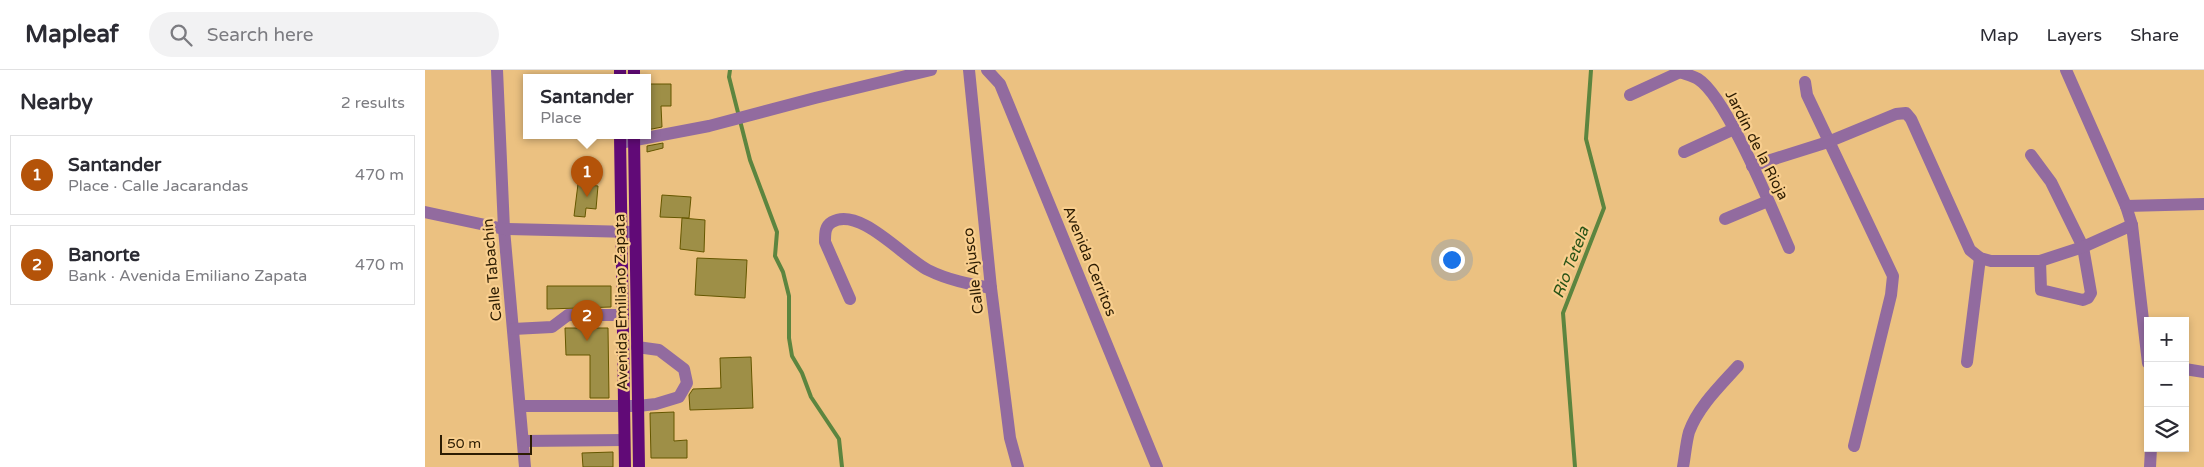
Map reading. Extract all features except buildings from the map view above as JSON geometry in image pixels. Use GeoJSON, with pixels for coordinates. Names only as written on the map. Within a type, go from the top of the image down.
{"type":"FeatureCollection","features":[{"type":"Feature","properties":{"kind":"main road","name":"Avenida Emiliano Zapata"},"geometry":{"type":"LineString","coordinates":[[620,139],[625,467]]}},
{"type":"Feature","properties":{"kind":"main road","name":"Avenida Emiliano Zapata"},"geometry":{"type":"LineString","coordinates":[[635,139],[639,467]]}},
{"type":"Feature","properties":{"kind":"street","name":"Calle Tabachín"},"geometry":{"type":"LineString","coordinates":[[497,70],[504,229],[525,467]]}},
{"type":"Feature","properties":{"kind":"street"},"geometry":{"type":"LineString","coordinates":[[651,136],[709,126],[931,70]]}},
{"type":"Feature","properties":{"kind":"street","name":"Calle Ajusco"},"geometry":{"type":"LineString","coordinates":[[969,70],[991,288],[1010,438],[1018,467]]}},
{"type":"Feature","properties":{"kind":"street","name":"Avenida Cerritos"},"geometry":{"type":"LineString","coordinates":[[987,70],[1000,84],[1157,467]]}},
{"type":"Feature","properties":{"kind":"street"},"geometry":{"type":"LineString","coordinates":[[2066,70],[2126,206],[2132,225],[2144,328]]}},
{"type":"Feature","properties":{"kind":"street"},"geometry":{"type":"LineString","coordinates":[[1630,95],[1680,71]]}},
{"type":"Feature","properties":{"kind":"street","name":"Jardín de la Rioja"},"geometry":{"type":"LineString","coordinates":[[1680,71],[1698,79],[1713,93],[1734,129],[1789,248]]}},
{"type":"Feature","properties":{"kind":"street"},"geometry":{"type":"LineString","coordinates":[[1805,82],[1807,95],[1828,142],[1893,276],[1891,295],[1854,446]]}},
{"type":"Feature","properties":{"kind":"street"},"geometry":{"type":"LineString","coordinates":[[1752,166],[1828,142],[1896,114],[1906,113],[1911,119],[1970,250],[1980,258],[1991,261],[2040,261],[2083,247],[2132,225]]}},
{"type":"Feature","properties":{"kind":"street"},"geometry":{"type":"LineString","coordinates":[[1684,152],[1734,129]]}},
{"type":"Feature","properties":{"kind":"street"},"geometry":{"type":"LineString","coordinates":[[620,139],[635,139]]}},
{"type":"Feature","properties":{"kind":"street"},"geometry":{"type":"LineString","coordinates":[[2031,155],[2051,182],[2083,247],[2091,293],[2088,298],[2083,300],[2041,290],[2040,261]]}},
{"type":"Feature","properties":{"kind":"street"},"geometry":{"type":"LineString","coordinates":[[1725,219],[1768,201]]}},
{"type":"Feature","properties":{"kind":"street"},"geometry":{"type":"LineString","coordinates":[[2126,206],[2204,204]]}},
{"type":"Feature","properties":{"kind":"street"},"geometry":{"type":"LineString","coordinates":[[425,212],[504,229],[637,232]]}},
{"type":"Feature","properties":{"kind":"street"},"geometry":{"type":"LineString","coordinates":[[849,300],[825,242],[828,224],[839,218],[851,218],[859,222],[926,269],[956,281],[991,288]]}},
{"type":"Feature","properties":{"kind":"street"},"geometry":{"type":"LineString","coordinates":[[1967,362],[1980,258]]}},
{"type":"Feature","properties":{"kind":"street"},"geometry":{"type":"LineString","coordinates":[[513,328],[551,327],[568,315],[623,315]]}},
{"type":"Feature","properties":{"kind":"street"},"geometry":{"type":"LineString","coordinates":[[521,406],[638,406],[656,404],[679,397],[687,383],[684,369],[659,350],[637,348]]}},
{"type":"Feature","properties":{"kind":"street"},"geometry":{"type":"LineString","coordinates":[[1683,467],[1689,433],[1695,420],[1708,400],[1738,366]]}},
{"type":"Feature","properties":{"kind":"street"},"geometry":{"type":"LineString","coordinates":[[2189,370],[2204,372]]}},
{"type":"Feature","properties":{"kind":"street"},"geometry":{"type":"LineString","coordinates":[[523,441],[624,440]]}},
{"type":"Feature","properties":{"kind":"street"},"geometry":{"type":"LineString","coordinates":[[2150,467],[2151,452]]}},
{"type":"Feature","properties":{"kind":"waterway"},"geometry":{"type":"LineString","coordinates":[[730,70],[729,77],[750,160],[777,232],[775,256],[783,272],[789,296],[789,338],[792,356],[802,373],[811,397],[839,439],[842,467]]}},
{"type":"Feature","properties":{"kind":"waterway","name":"Rio Tetela"},"geometry":{"type":"LineString","coordinates":[[1575,467],[1563,313],[1604,208],[1586,139],[1591,70]]}},
{"type":"Feature","properties":{"kind":"place","name":"Santander"},"geometry":{"type":"Point","coordinates":[587,197]}},
{"type":"Feature","properties":{"kind":"place","name":"Banorte"},"geometry":{"type":"Point","coordinates":[587,341]}}]}
